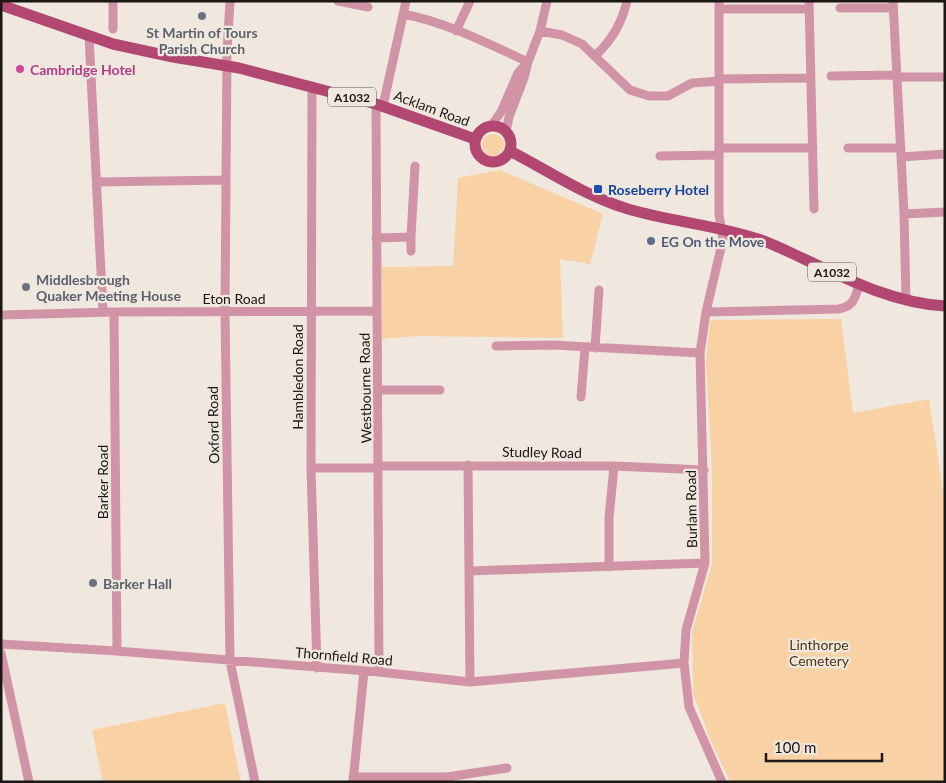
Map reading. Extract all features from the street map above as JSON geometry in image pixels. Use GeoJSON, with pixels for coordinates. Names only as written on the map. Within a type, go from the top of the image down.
{"type":"FeatureCollection","features":[{"type":"Feature","properties":{"kind":"main road","name":"Acklam Road"},"geometry":{"type":"LineString","coordinates":[[1,5],[89,36],[136,49],[227,66],[312,86],[380,105],[475,139]]}},
{"type":"Feature","properties":{"kind":"main road","name":"Acklam Road"},"geometry":{"type":"LineString","coordinates":[[490,126],[481,130],[475,139],[476,151],[484,160],[490,162],[502,160],[510,151]]}},
{"type":"Feature","properties":{"kind":"main road"},"geometry":{"type":"LineString","coordinates":[[490,126],[496,126],[506,131],[511,141],[510,151]]}},
{"type":"Feature","properties":{"kind":"main road","name":"A1032"},"geometry":{"type":"LineString","coordinates":[[510,151],[552,176],[624,207],[746,235],[779,247],[859,285],[906,301],[945,306]]}},
{"type":"Feature","properties":{"kind":"street"},"geometry":{"type":"LineString","coordinates":[[113,1],[115,25]]}},
{"type":"Feature","properties":{"kind":"street","name":"Oxford Road"},"geometry":{"type":"LineString","coordinates":[[230,1],[227,66],[226,180],[230,661],[254,782]]}},
{"type":"Feature","properties":{"kind":"street","name":"Westbourne Road"},"geometry":{"type":"LineString","coordinates":[[379,672],[379,390],[376,238],[380,105],[406,1]]}},
{"type":"Feature","properties":{"kind":"street"},"geometry":{"type":"LineString","coordinates":[[456,31],[470,1]]}},
{"type":"Feature","properties":{"kind":"street"},"geometry":{"type":"LineString","coordinates":[[506,131],[508,117],[540,31],[547,1]]}},
{"type":"Feature","properties":{"kind":"street"},"geometry":{"type":"LineString","coordinates":[[596,55],[605,47],[623,17],[627,1]]}},
{"type":"Feature","properties":{"kind":"street"},"geometry":{"type":"LineString","coordinates":[[341,2],[368,7]]}},
{"type":"Feature","properties":{"kind":"street"},"geometry":{"type":"LineString","coordinates":[[840,8],[893,4],[904,214],[906,301]]}},
{"type":"Feature","properties":{"kind":"street"},"geometry":{"type":"LineString","coordinates":[[720,5],[809,5],[814,209]]}},
{"type":"Feature","properties":{"kind":"street","name":"Burlam Road"},"geometry":{"type":"LineString","coordinates":[[720,5],[719,215],[723,239],[706,312],[700,353],[705,563],[686,630],[684,663],[689,707],[720,781]]}},
{"type":"Feature","properties":{"kind":"street"},"geometry":{"type":"LineString","coordinates":[[403,14],[423,18],[528,62]]}},
{"type":"Feature","properties":{"kind":"street"},"geometry":{"type":"LineString","coordinates":[[540,31],[562,35],[582,44],[596,55],[613,75],[630,90],[649,96],[668,96],[698,81],[812,78]]}},
{"type":"Feature","properties":{"kind":"street"},"geometry":{"type":"LineString","coordinates":[[89,36],[103,312]]}},
{"type":"Feature","properties":{"kind":"street"},"geometry":{"type":"LineString","coordinates":[[490,126],[501,112],[518,73],[528,62]]}},
{"type":"Feature","properties":{"kind":"street"},"geometry":{"type":"LineString","coordinates":[[831,76],[945,77]]}},
{"type":"Feature","properties":{"kind":"street","name":"Hambledon Road"},"geometry":{"type":"LineString","coordinates":[[312,86],[310,468],[317,668]]}},
{"type":"Feature","properties":{"kind":"street"},"geometry":{"type":"LineString","coordinates":[[660,156],[813,148]]}},
{"type":"Feature","properties":{"kind":"street"},"geometry":{"type":"LineString","coordinates":[[848,148],[945,154]]}},
{"type":"Feature","properties":{"kind":"street"},"geometry":{"type":"LineString","coordinates":[[411,251],[414,166]]}},
{"type":"Feature","properties":{"kind":"street"},"geometry":{"type":"LineString","coordinates":[[97,182],[226,180]]}},
{"type":"Feature","properties":{"kind":"street"},"geometry":{"type":"LineString","coordinates":[[904,214],[945,212]]}},
{"type":"Feature","properties":{"kind":"street"},"geometry":{"type":"LineString","coordinates":[[376,238],[411,237]]}},
{"type":"Feature","properties":{"kind":"street"},"geometry":{"type":"LineString","coordinates":[[706,312],[839,309],[848,307],[854,300],[859,285]]}},
{"type":"Feature","properties":{"kind":"street"},"geometry":{"type":"LineString","coordinates":[[581,397],[599,290]]}},
{"type":"Feature","properties":{"kind":"street","name":"Eton Road"},"geometry":{"type":"LineString","coordinates":[[1,315],[103,312],[377,311]]}},
{"type":"Feature","properties":{"kind":"street","name":"Barker Road"},"geometry":{"type":"LineString","coordinates":[[114,312],[117,651]]}},
{"type":"Feature","properties":{"kind":"street"},"geometry":{"type":"LineString","coordinates":[[496,346],[553,345],[700,353]]}},
{"type":"Feature","properties":{"kind":"street"},"geometry":{"type":"LineString","coordinates":[[379,390],[440,390]]}},
{"type":"Feature","properties":{"kind":"street"},"geometry":{"type":"LineString","coordinates":[[468,465],[470,682]]}},
{"type":"Feature","properties":{"kind":"street","name":"Studley Road"},"geometry":{"type":"LineString","coordinates":[[310,468],[468,465],[614,466],[704,470]]}},
{"type":"Feature","properties":{"kind":"street"},"geometry":{"type":"LineString","coordinates":[[609,567],[609,518],[614,466]]}},
{"type":"Feature","properties":{"kind":"street"},"geometry":{"type":"LineString","coordinates":[[469,571],[705,563]]}},
{"type":"Feature","properties":{"kind":"street","name":"Thornfield Road"},"geometry":{"type":"LineString","coordinates":[[1,644],[117,651],[379,672],[470,682],[684,663]]}},
{"type":"Feature","properties":{"kind":"street"},"geometry":{"type":"LineString","coordinates":[[1,653],[28,782]]}},
{"type":"Feature","properties":{"kind":"street"},"geometry":{"type":"LineString","coordinates":[[364,671],[353,780],[447,777],[507,768]]}},
{"type":"Feature","properties":{"kind":"green space"},"geometry":{"type":"Polygon","coordinates":[[[489,134],[497,134],[504,141],[504,149],[497,156],[489,156],[482,149],[482,141],[489,134]]]}},
{"type":"Feature","properties":{"kind":"green space"},"geometry":{"type":"Polygon","coordinates":[[[500,170],[603,214],[590,264],[560,259],[563,338],[417,336],[382,339],[382,267],[453,266],[458,178],[500,170]]]}},
{"type":"Feature","properties":{"kind":"green space","name":"Linthorpe Cemetery"},"geometry":{"type":"Polygon","coordinates":[[[841,319],[853,413],[929,399],[945,504],[945,782],[730,782],[710,739],[693,693],[692,632],[712,564],[712,471],[706,362],[710,320],[841,319]]]}},
{"type":"Feature","properties":{"kind":"green space"},"geometry":{"type":"Polygon","coordinates":[[[225,703],[241,782],[103,782],[92,730],[225,703]]]}},
{"type":"Feature","properties":{"kind":"place","name":"St Martin of Tours Parish Church"},"geometry":{"type":"Point","coordinates":[202,16]}},
{"type":"Feature","properties":{"kind":"place","name":"Cambridge Hotel"},"geometry":{"type":"Point","coordinates":[20,69]}},
{"type":"Feature","properties":{"kind":"place","name":"Roseberry Hotel"},"geometry":{"type":"Point","coordinates":[598,189]}},
{"type":"Feature","properties":{"kind":"place","name":"EG On the Move"},"geometry":{"type":"Point","coordinates":[651,241]}},
{"type":"Feature","properties":{"kind":"place","name":"Middlesbrough Quaker Meeting House"},"geometry":{"type":"Point","coordinates":[26,287]}},
{"type":"Feature","properties":{"kind":"place","name":"Barker Hall"},"geometry":{"type":"Point","coordinates":[93,583]}}]}
